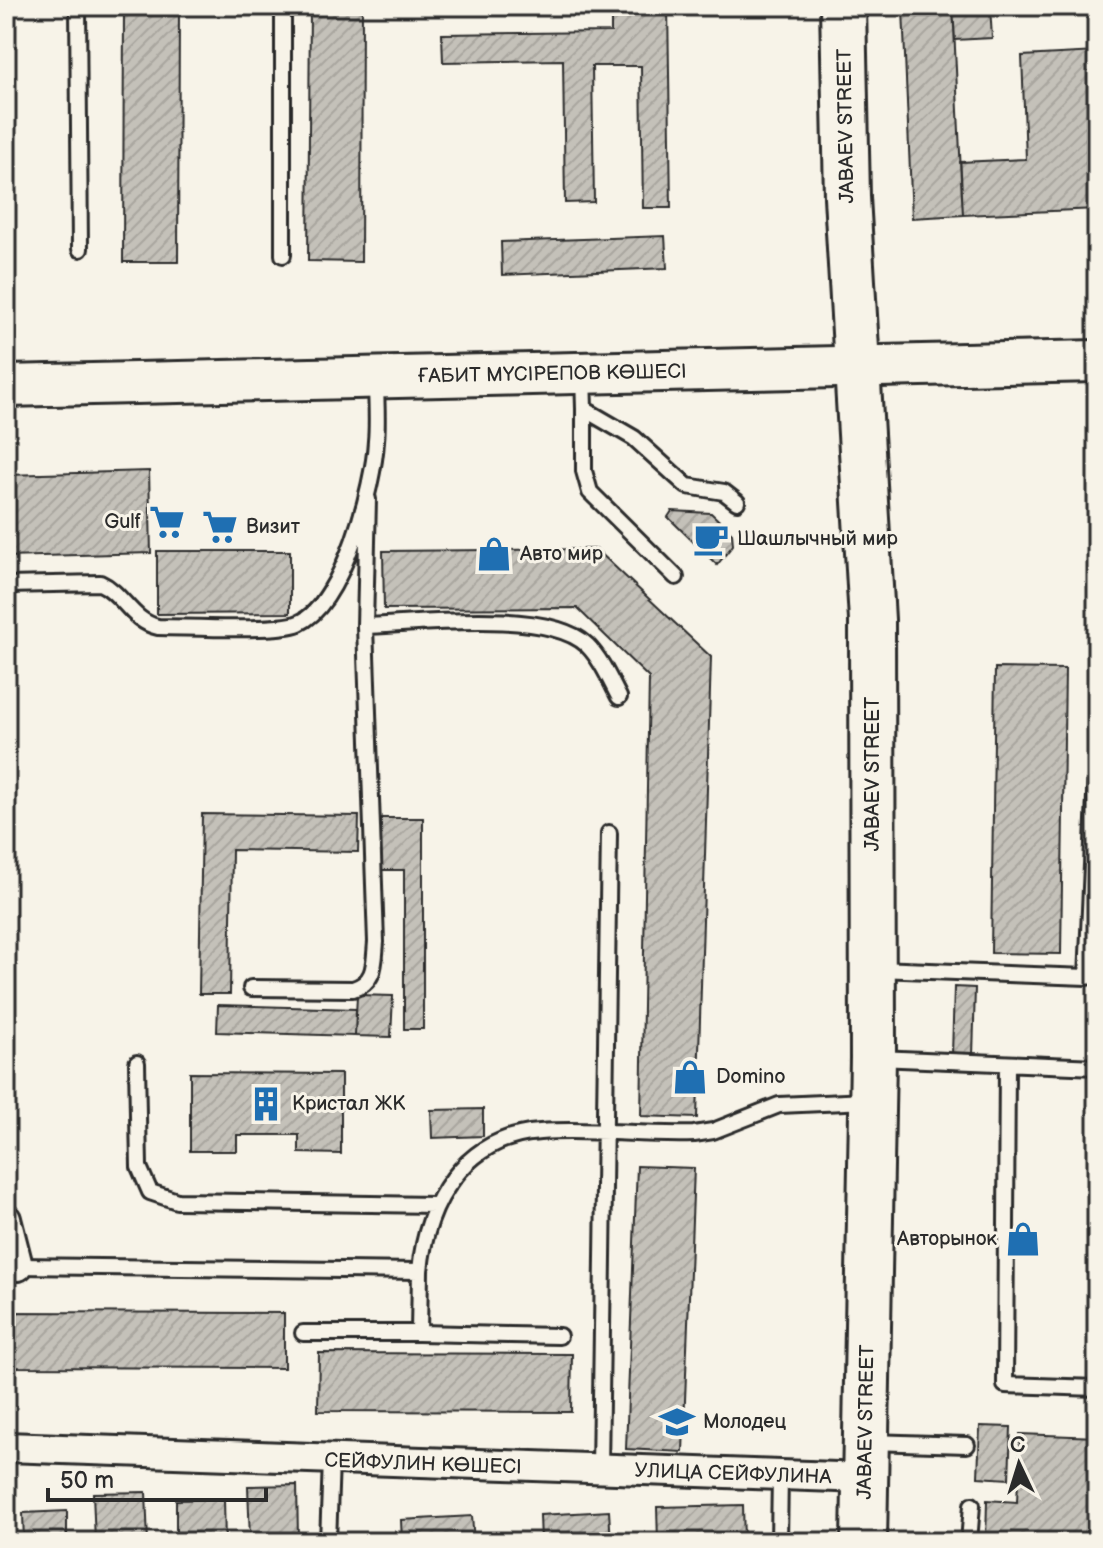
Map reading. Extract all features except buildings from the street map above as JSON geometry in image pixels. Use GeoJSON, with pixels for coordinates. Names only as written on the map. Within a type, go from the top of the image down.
{"type":"FeatureCollection","features":[{"type":"Feature","properties":{"kind":"main road","name":"JABAEV STREET"},"geometry":{"type":"LineString","coordinates":[[843,6],[847,197],[872,620],[873,1058],[864,1542]]}},
{"type":"Feature","properties":{"kind":"main road","name":"ҒАБИТ МҮСІРЕПОВ КӨШЕСІ"},"geometry":{"type":"LineString","coordinates":[[6,386],[376,379],[583,391],[857,367],[1097,361]]}},
{"type":"Feature","properties":{"kind":"street"},"geometry":{"type":"LineString","coordinates":[[6,1219],[18,1266]]}},
{"type":"Feature","properties":{"kind":"street","name":"СЕЙФУЛИН КӨШЕСІ"},"geometry":{"type":"LineString","coordinates":[[6,1447],[600,1470]]}},
{"type":"Feature","properties":{"kind":"street","name":"УЛИЦА СЕЙФУЛИНА"},"geometry":{"type":"LineString","coordinates":[[600,1470],[780,1475],[866,1460]]}},
{"type":"Feature","properties":{"kind":"lane"},"geometry":{"type":"LineString","coordinates":[[78,6],[80,249]]}},
{"type":"Feature","properties":{"kind":"lane"},"geometry":{"type":"LineString","coordinates":[[283,6],[283,255]]}},
{"type":"Feature","properties":{"kind":"lane"},"geometry":{"type":"LineString","coordinates":[[251,988],[353,989],[363,986],[373,972],[376,942],[365,626],[368,499],[376,442],[376,379]]}},
{"type":"Feature","properties":{"kind":"lane"},"geometry":{"type":"LineString","coordinates":[[583,391],[687,486],[724,492],[737,502]]}},
{"type":"Feature","properties":{"kind":"lane"},"geometry":{"type":"LineString","coordinates":[[583,391],[584,471],[590,492],[676,577]]}},
{"type":"Feature","properties":{"kind":"lane"},"geometry":{"type":"LineString","coordinates":[[6,585],[100,583],[109,587],[140,620],[158,627],[288,626],[309,617],[327,595],[368,499]]}},
{"type":"Feature","properties":{"kind":"lane"},"geometry":{"type":"LineString","coordinates":[[365,626],[501,623],[558,627],[588,646],[619,697]]}},
{"type":"Feature","properties":{"kind":"lane"},"geometry":{"type":"LineString","coordinates":[[873,968],[1087,977],[1097,753]]}},
{"type":"Feature","properties":{"kind":"lane"},"geometry":{"type":"LineString","coordinates":[[600,1470],[609,833]]}},
{"type":"Feature","properties":{"kind":"lane"},"geometry":{"type":"LineString","coordinates":[[873,1058],[1097,1067]]}},
{"type":"Feature","properties":{"kind":"lane"},"geometry":{"type":"LineString","coordinates":[[137,1063],[139,1167],[150,1192],[177,1201],[434,1205]]}},
{"type":"Feature","properties":{"kind":"lane"},"geometry":{"type":"LineString","coordinates":[[1007,1064],[1005,1385],[1097,1388]]}},
{"type":"Feature","properties":{"kind":"lane"},"geometry":{"type":"LineString","coordinates":[[419,1333],[422,1245],[434,1205],[471,1159],[489,1146],[542,1131],[694,1134],[721,1128],[779,1105],[871,1101]]}},
{"type":"Feature","properties":{"kind":"lane"},"geometry":{"type":"LineString","coordinates":[[18,1266],[420,1271]]}},
{"type":"Feature","properties":{"kind":"lane"},"geometry":{"type":"LineString","coordinates":[[303,1333],[559,1336]]}},
{"type":"Feature","properties":{"kind":"lane"},"geometry":{"type":"LineString","coordinates":[[866,1460],[967,1445]]}},
{"type":"Feature","properties":{"kind":"lane"},"geometry":{"type":"LineString","coordinates":[[328,1542],[331,1460]]}},
{"type":"Feature","properties":{"kind":"lane"},"geometry":{"type":"LineString","coordinates":[[779,1542],[780,1475]]}},
{"type":"Feature","properties":{"kind":"lane"},"geometry":{"type":"LineString","coordinates":[[969,1542],[972,1505]]}},
{"type":"Feature","properties":{"kind":"place","name":"Gulf"},"geometry":{"type":"Point","coordinates":[167,522]}},
{"type":"Feature","properties":{"kind":"place","name":"Визит"},"geometry":{"type":"Point","coordinates":[220,527]}},
{"type":"Feature","properties":{"kind":"place","name":"Шашлычный мир"},"geometry":{"type":"Point","coordinates":[711,539]}},
{"type":"Feature","properties":{"kind":"place","name":"Авто мир"},"geometry":{"type":"Point","coordinates":[494,554]}},
{"type":"Feature","properties":{"kind":"place","name":"Domino"},"geometry":{"type":"Point","coordinates":[690,1077]}},
{"type":"Feature","properties":{"kind":"place","name":"Кристал ЖК"},"geometry":{"type":"Point","coordinates":[266,1104]}},
{"type":"Feature","properties":{"kind":"place","name":"Авторынок"},"geometry":{"type":"Point","coordinates":[1023,1239]}},
{"type":"Feature","properties":{"kind":"place","name":"Молодец"},"geometry":{"type":"Point","coordinates":[677,1422]}}]}
